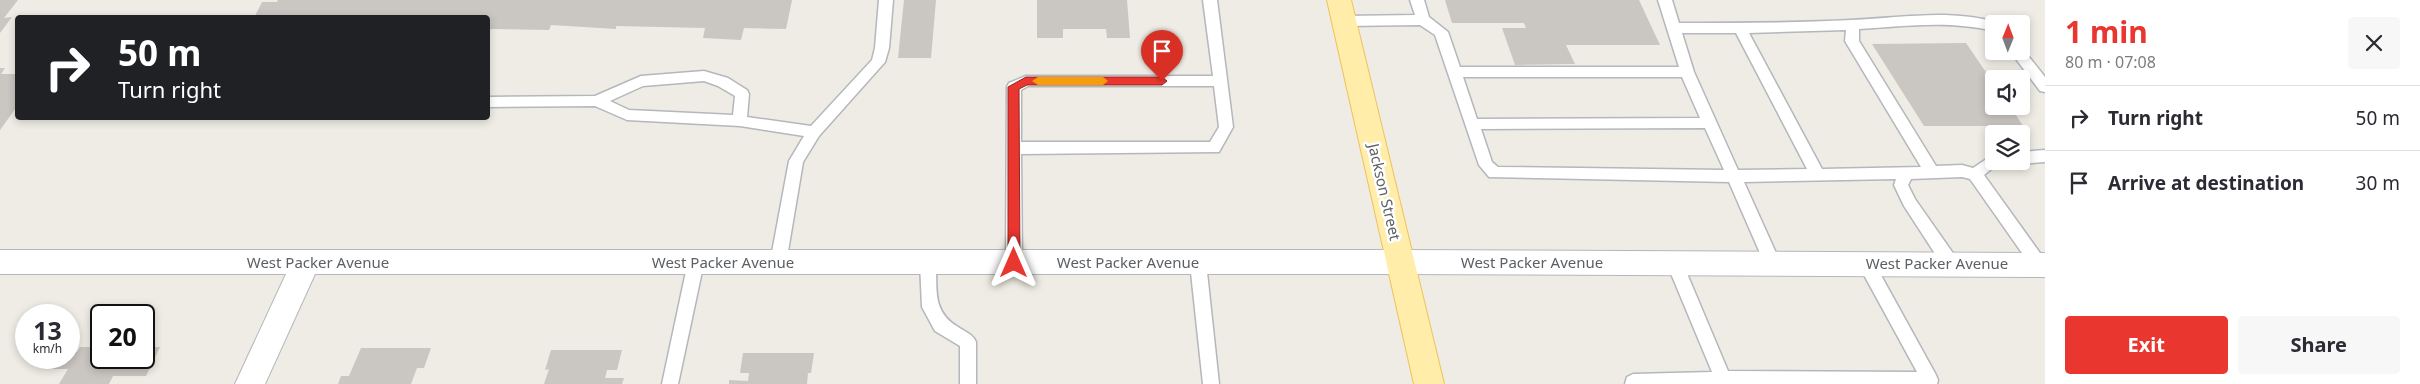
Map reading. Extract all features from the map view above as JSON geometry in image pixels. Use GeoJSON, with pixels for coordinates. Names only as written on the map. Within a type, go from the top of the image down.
{"type":"FeatureCollection","features":[{"type":"Feature","properties":{"kind":"main road","name":"Jackson Street"},"geometry":{"type":"LineString","coordinates":[[1342,11],[1399,262],[1429,384]]}},
{"type":"Feature","properties":{"kind":"street","name":"West Packer Avenue"},"geometry":{"type":"LineString","coordinates":[[0,262],[1399,262],[2043,265]]}},
{"type":"Feature","properties":{"kind":"street"},"geometry":{"type":"LineString","coordinates":[[250,384],[306,263]]}},
{"type":"Feature","properties":{"kind":"lane"},"geometry":{"type":"LineString","coordinates":[[778,263],[796,161],[814,132],[878,62],[882,48],[886,0]]}},
{"type":"Feature","properties":{"kind":"lane"},"geometry":{"type":"LineString","coordinates":[[1014,148],[1214,148],[1226,127],[1210,0]]}},
{"type":"Feature","properties":{"kind":"lane"},"geometry":{"type":"LineString","coordinates":[[1417,0],[1423,20]]}},
{"type":"Feature","properties":{"kind":"lane"},"geometry":{"type":"LineString","coordinates":[[1666,0],[1686,71],[1772,264]]}},
{"type":"Feature","properties":{"kind":"lane"},"geometry":{"type":"LineString","coordinates":[[1342,11],[1423,20],[1441,32],[1486,165],[1494,173],[1732,176],[1962,171],[1975,174],[2043,265]]}},
{"type":"Feature","properties":{"kind":"lane"},"geometry":{"type":"LineString","coordinates":[[1674,28],[1853,25],[1946,19],[1985,23]]}},
{"type":"Feature","properties":{"kind":"lane"},"geometry":{"type":"LineString","coordinates":[[1853,25],[1852,41],[1931,171]]}},
{"type":"Feature","properties":{"kind":"lane"},"geometry":{"type":"LineString","coordinates":[[1740,28],[1818,174]]}},
{"type":"Feature","properties":{"kind":"lane"},"geometry":{"type":"LineString","coordinates":[[2024,60],[2045,87]]}},
{"type":"Feature","properties":{"kind":"lane"},"geometry":{"type":"LineString","coordinates":[[1456,72],[1686,71]]}},
{"type":"Feature","properties":{"kind":"lane"},"geometry":{"type":"LineString","coordinates":[[597,102],[641,81],[704,76],[723,82],[742,94],[740,121]]}},
{"type":"Feature","properties":{"kind":"lane"},"geometry":{"type":"LineString","coordinates":[[1014,263],[1014,87],[1026,81],[1220,82]]}},
{"type":"Feature","properties":{"kind":"lane"},"geometry":{"type":"LineString","coordinates":[[490,102],[597,102],[627,115],[740,121],[814,132]]}},
{"type":"Feature","properties":{"kind":"lane"},"geometry":{"type":"LineString","coordinates":[[1473,124],[1709,123]]}},
{"type":"Feature","properties":{"kind":"lane"},"geometry":{"type":"LineString","coordinates":[[2030,157],[2045,156]]}},
{"type":"Feature","properties":{"kind":"lane"},"geometry":{"type":"LineString","coordinates":[[1975,174],[1985,167]]}},
{"type":"Feature","properties":{"kind":"lane"},"geometry":{"type":"LineString","coordinates":[[1906,173],[1901,185],[1909,202],[1951,264]]}},
{"type":"Feature","properties":{"kind":"lane"},"geometry":{"type":"LineString","coordinates":[[670,384],[696,262]]}},
{"type":"Feature","properties":{"kind":"lane"},"geometry":{"type":"LineString","coordinates":[[928,263],[930,307],[941,326],[968,342],[968,384]]}},
{"type":"Feature","properties":{"kind":"lane"},"geometry":{"type":"LineString","coordinates":[[1198,263],[1211,384]]}},
{"type":"Feature","properties":{"kind":"lane"},"geometry":{"type":"LineString","coordinates":[[1675,264],[1724,381]]}},
{"type":"Feature","properties":{"kind":"lane"},"geometry":{"type":"LineString","coordinates":[[1633,384],[1632,382],[1724,381],[1933,382],[1866,264]]}},
{"type":"Feature","properties":{"kind":"building"},"geometry":{"type":"Polygon","coordinates":[[[0,0],[18,0],[4,18],[12,17],[0,33],[0,0]]]}},
{"type":"Feature","properties":{"kind":"building"},"geometry":{"type":"Polygon","coordinates":[[[278,0],[792,0],[786,29],[744,28],[741,40],[703,38],[705,28],[616,26],[616,29],[551,25],[549,30],[490,29],[490,15],[256,15],[262,2],[277,2],[278,0]]]}},
{"type":"Feature","properties":{"kind":"building"},"geometry":{"type":"Polygon","coordinates":[[[904,0],[936,0],[931,58],[898,58],[904,0]]]}},
{"type":"Feature","properties":{"kind":"building"},"geometry":{"type":"Polygon","coordinates":[[[1037,0],[1127,0],[1130,38],[1107,38],[1106,29],[1063,29],[1063,38],[1037,38],[1037,0]]]}},
{"type":"Feature","properties":{"kind":"building"},"geometry":{"type":"Polygon","coordinates":[[[1445,0],[1639,0],[1660,45],[1566,45],[1575,64],[1515,65],[1502,28],[1526,28],[1524,23],[1452,23],[1445,0]]]}},
{"type":"Feature","properties":{"kind":"building"},"geometry":{"type":"Polygon","coordinates":[[[1966,43],[1985,71],[1985,115],[2016,115],[2022,125],[1924,126],[1872,44],[1966,43]]]}},
{"type":"Feature","properties":{"kind":"building"},"geometry":{"type":"Polygon","coordinates":[[[0,68],[5,68],[1,74],[15,74],[15,109],[0,130],[0,68]]]}},
{"type":"Feature","properties":{"kind":"building"},"geometry":{"type":"Polygon","coordinates":[[[80,347],[90,347],[90,369],[149,369],[146,376],[113,376],[109,384],[59,384],[68,369],[80,369],[80,347]]]}},
{"type":"Feature","properties":{"kind":"building"},"geometry":{"type":"Polygon","coordinates":[[[155,347],[160,347],[155,357],[155,347]]]}},
{"type":"Feature","properties":{"kind":"building"},"geometry":{"type":"Polygon","coordinates":[[[361,348],[431,348],[424,368],[417,368],[411,384],[338,384],[341,376],[349,376],[361,348]]]}},
{"type":"Feature","properties":{"kind":"building"},"geometry":{"type":"Polygon","coordinates":[[[551,350],[622,350],[617,370],[607,370],[605,378],[624,378],[622,384],[544,384],[549,369],[545,370],[551,350]]]}},
{"type":"Feature","properties":{"kind":"building"},"geometry":{"type":"Polygon","coordinates":[[[743,353],[814,353],[807,384],[729,384],[729,380],[748,381],[749,373],[740,373],[743,353]]]}},
{"type":"Feature","properties":{"kind":"slow traffic"},"geometry":{"type":"LineString","coordinates":[[1038,81],[1103,81]]}},
{"type":"Feature","properties":{"kind":"route"},"geometry":{"type":"LineString","coordinates":[[1014,263],[1014,87],[1026,81],[1162,81]]}}]}
